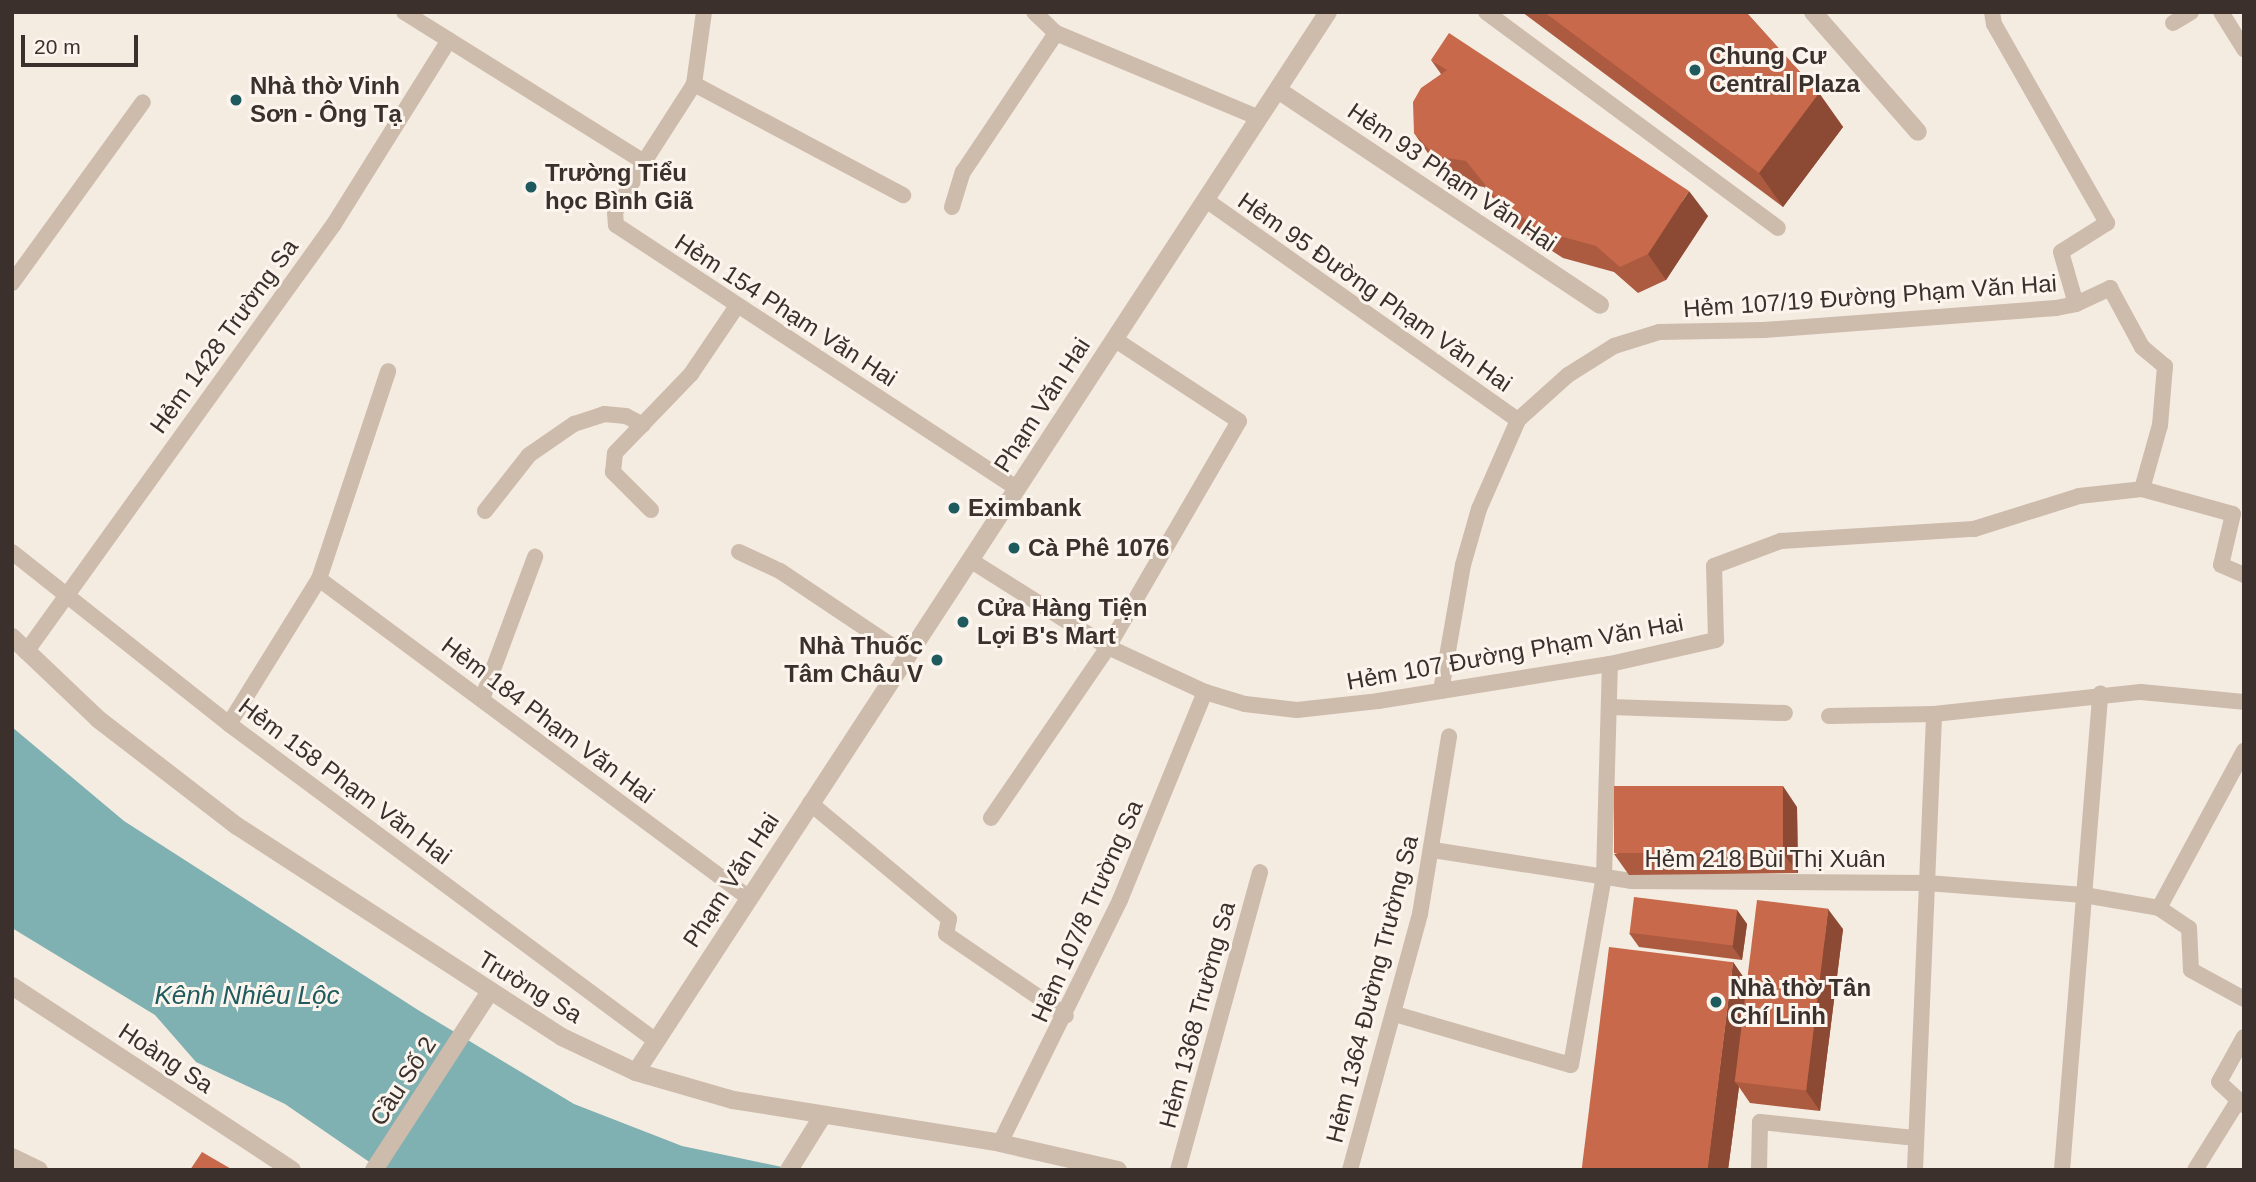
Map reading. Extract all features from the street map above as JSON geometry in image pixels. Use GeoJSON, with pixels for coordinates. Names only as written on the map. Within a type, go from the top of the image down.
{"type":"FeatureCollection","features":[{"type":"Feature","properties":{"kind":"street","name":"Phạm Văn Hai"},"geometry":{"type":"LineString","coordinates":[[636,1072],[1328,12]]}},
{"type":"Feature","properties":{"kind":"street"},"geometry":{"type":"LineString","coordinates":[[1813,12],[1919,132]]}},
{"type":"Feature","properties":{"kind":"street","name":"Hẻm 93 Phạm Văn Hai"},"geometry":{"type":"LineString","coordinates":[[1278,90],[1600,305]]}},
{"type":"Feature","properties":{"kind":"street","name":"Trường Sa"},"geometry":{"type":"LineString","coordinates":[[12,637],[98,719],[226,818],[489,993],[562,1037],[636,1072],[733,1100],[822,1117],[1000,1143],[1118,1170]]}},
{"type":"Feature","properties":{"kind":"street","name":"Hoàng Sa"},"geometry":{"type":"LineString","coordinates":[[12,986],[292,1170]]}},
{"type":"Feature","properties":{"kind":"street","name":"Cầu Số 2"},"geometry":{"type":"LineString","coordinates":[[374,1170],[489,993]]}},
{"type":"Feature","properties":{"kind":"street"},"geometry":{"type":"LineString","coordinates":[[789,1170],[822,1117]]}},
{"type":"Feature","properties":{"kind":"street"},"geometry":{"type":"LineString","coordinates":[[12,1157],[39,1170]]}},
{"type":"Feature","properties":{"kind":"lane"},"geometry":{"type":"LineString","coordinates":[[404,12],[427,19],[449,40],[644,162],[694,84],[704,12]]}},
{"type":"Feature","properties":{"kind":"lane"},"geometry":{"type":"LineString","coordinates":[[1034,12],[1056,33],[1259,118]]}},
{"type":"Feature","properties":{"kind":"lane"},"geometry":{"type":"LineString","coordinates":[[1486,12],[1778,228]]}},
{"type":"Feature","properties":{"kind":"lane"},"geometry":{"type":"LineString","coordinates":[[1992,12],[1994,24],[2106,223],[2061,252],[2076,304]]}},
{"type":"Feature","properties":{"kind":"lane"},"geometry":{"type":"LineString","coordinates":[[2173,23],[2190,12]]}},
{"type":"Feature","properties":{"kind":"lane"},"geometry":{"type":"LineString","coordinates":[[2221,12],[2244,48]]}},
{"type":"Feature","properties":{"kind":"lane"},"geometry":{"type":"LineString","coordinates":[[952,207],[963,172],[1056,33]]}},
{"type":"Feature","properties":{"kind":"lane","name":"Hẻm 1428 Trường Sa"},"geometry":{"type":"LineString","coordinates":[[26,652],[334,224],[449,40]]}},
{"type":"Feature","properties":{"kind":"lane"},"geometry":{"type":"LineString","coordinates":[[694,84],[903,195]]}},
{"type":"Feature","properties":{"kind":"lane"},"geometry":{"type":"LineString","coordinates":[[12,283],[143,102]]}},
{"type":"Feature","properties":{"kind":"lane","name":"Hẻm 154 Phạm Văn Hai"},"geometry":{"type":"LineString","coordinates":[[644,162],[615,212],[615,225],[1017,488]]}},
{"type":"Feature","properties":{"kind":"lane","name":"Hẻm 95 Đường Phạm Văn Hai"},"geometry":{"type":"LineString","coordinates":[[1206,200],[1518,421]]}},
{"type":"Feature","properties":{"kind":"lane","name":"Hẻm 107/19 Đường Phạm Văn Hai"},"geometry":{"type":"LineString","coordinates":[[1518,421],[1568,375],[1614,346],[1659,332],[1763,331],[2076,304],[2110,288],[2142,346],[2165,366],[2160,425],[2142,489]]}},
{"type":"Feature","properties":{"kind":"lane"},"geometry":{"type":"LineString","coordinates":[[651,510],[613,472],[611,464],[615,453],[691,374],[737,306]]}},
{"type":"Feature","properties":{"kind":"lane"},"geometry":{"type":"LineString","coordinates":[[991,818],[1108,647],[1239,421],[1114,339]]}},
{"type":"Feature","properties":{"kind":"lane"},"geometry":{"type":"LineString","coordinates":[[229,724],[319,579],[388,371]]}},
{"type":"Feature","properties":{"kind":"lane"},"geometry":{"type":"LineString","coordinates":[[485,511],[529,455],[574,424],[604,414],[626,416],[643,425]]}},
{"type":"Feature","properties":{"kind":"lane"},"geometry":{"type":"LineString","coordinates":[[1441,691],[1462,565],[1479,509],[1518,421]]}},
{"type":"Feature","properties":{"kind":"lane","name":"Hẻm 107 Đường Phạm Văn Hai"},"geometry":{"type":"LineString","coordinates":[[970,560],[1108,647],[1205,692],[1245,704],[1297,710],[1441,691],[1609,664],[1716,640],[1714,566],[1781,541],[1974,529],[2079,496],[2142,489],[2233,514],[2221,565],[2244,575]]}},
{"type":"Feature","properties":{"kind":"lane","name":"Hẻm 158 Phạm Văn Hai"},"geometry":{"type":"LineString","coordinates":[[12,552],[229,724],[656,1041]]}},
{"type":"Feature","properties":{"kind":"lane"},"geometry":{"type":"LineString","coordinates":[[738,552],[780,571],[907,656]]}},
{"type":"Feature","properties":{"kind":"lane"},"geometry":{"type":"LineString","coordinates":[[482,699],[535,558]]}},
{"type":"Feature","properties":{"kind":"lane","name":"Hẻm 184 Phạm Văn Hai"},"geometry":{"type":"LineString","coordinates":[[319,579],[749,898]]}},
{"type":"Feature","properties":{"kind":"lane"},"geometry":{"type":"LineString","coordinates":[[1395,1014],[1571,1065],[1604,876],[1611,707],[1609,664]]}},
{"type":"Feature","properties":{"kind":"lane","name":"Hẻm 107/8 Trường Sa"},"geometry":{"type":"LineString","coordinates":[[1000,1143],[1066,1016],[1120,900],[1205,692]]}},
{"type":"Feature","properties":{"kind":"lane"},"geometry":{"type":"LineString","coordinates":[[1829,716],[1934,714],[2099,694],[2141,692],[2244,702]]}},
{"type":"Feature","properties":{"kind":"lane"},"geometry":{"type":"LineString","coordinates":[[2062,1170],[2099,694]]}},
{"type":"Feature","properties":{"kind":"lane"},"geometry":{"type":"LineString","coordinates":[[1611,707],[1786,713]]}},
{"type":"Feature","properties":{"kind":"lane"},"geometry":{"type":"LineString","coordinates":[[1915,1170],[1934,714]]}},
{"type":"Feature","properties":{"kind":"lane","name":"Hẻm 1364 Đường Trường Sa"},"geometry":{"type":"LineString","coordinates":[[1350,1170],[1395,1014],[1433,850],[1449,736]]}},
{"type":"Feature","properties":{"kind":"lane"},"geometry":{"type":"LineString","coordinates":[[2159,908],[2244,751]]}},
{"type":"Feature","properties":{"kind":"lane"},"geometry":{"type":"LineString","coordinates":[[810,803],[949,919],[946,934],[1066,1016]]}},
{"type":"Feature","properties":{"kind":"lane","name":"Hẻm 218 Bùi Thị Xuân"},"geometry":{"type":"LineString","coordinates":[[1433,850],[1631,881],[1927,883],[2084,895]]}},
{"type":"Feature","properties":{"kind":"lane","name":"Hẻm 1368 Trường Sa"},"geometry":{"type":"LineString","coordinates":[[1178,1170],[1260,872]]}},
{"type":"Feature","properties":{"kind":"lane"},"geometry":{"type":"LineString","coordinates":[[2084,895],[2159,908],[2189,928],[2191,970],[2244,999]]}},
{"type":"Feature","properties":{"kind":"lane"},"geometry":{"type":"LineString","coordinates":[[2194,1170],[2241,1103],[2219,1082],[2244,1037]]}},
{"type":"Feature","properties":{"kind":"lane"},"geometry":{"type":"LineString","coordinates":[[1759,1170],[1760,1122],[1916,1138]]}},
{"type":"Feature","properties":{"kind":"water","name":"Kênh Nhiêu Lộc"},"geometry":{"type":"Polygon","coordinates":[[[12,727],[124,821],[418,1010],[574,1104],[682,1146],[796,1170],[381,1170],[285,1104],[196,1062],[155,1015],[12,928],[12,727]]]}},
{"type":"Feature","properties":{"kind":"building","name":"Chung Cư Central Plaza"},"geometry":{"type":"Polygon","coordinates":[[[1544,12],[1746,12],[1819,93],[1759,173],[1544,12]]]}},
{"type":"Feature","properties":{"kind":"building"},"geometry":{"type":"Polygon","coordinates":[[[1449,33],[1689,191],[1648,254],[1620,267],[1596,246],[1545,232],[1500,203],[1466,161],[1435,156],[1414,133],[1413,102],[1421,88],[1447,70],[1431,60],[1449,33]]]}},
{"type":"Feature","properties":{"kind":"building"},"geometry":{"type":"Polygon","coordinates":[[[1614,786],[1783,786],[1783,853],[1614,853],[1614,786]]]}},
{"type":"Feature","properties":{"kind":"building"},"geometry":{"type":"Polygon","coordinates":[[[1634,897],[1737,910],[1733,945],[1630,933],[1634,897]]]}},
{"type":"Feature","properties":{"kind":"building"},"geometry":{"type":"Polygon","coordinates":[[[1757,900],[1828,909],[1806,1090],[1735,1082],[1757,900]]]}},
{"type":"Feature","properties":{"kind":"building"},"geometry":{"type":"Polygon","coordinates":[[[1609,947],[1733,962],[1708,1170],[1582,1170],[1609,947]]]}},
{"type":"Feature","properties":{"kind":"building"},"geometry":{"type":"Polygon","coordinates":[[[202,1152],[233,1170],[190,1170],[202,1152]]]}},
{"type":"Feature","properties":{"kind":"place","name":"Chung Cư Central Plaza"},"geometry":{"type":"Point","coordinates":[1695,70]}},
{"type":"Feature","properties":{"kind":"place","name":"Nhà thờ Vinh Sơn - Ông Tạ"},"geometry":{"type":"Point","coordinates":[236,100]}},
{"type":"Feature","properties":{"kind":"place","name":"Trường Tiểu học Bình Giã"},"geometry":{"type":"Point","coordinates":[531,187]}},
{"type":"Feature","properties":{"kind":"place","name":"Eximbank"},"geometry":{"type":"Point","coordinates":[954,508]}},
{"type":"Feature","properties":{"kind":"place","name":"Cà Phê 1076"},"geometry":{"type":"Point","coordinates":[1014,548]}},
{"type":"Feature","properties":{"kind":"place","name":"Cửa Hàng Tiện Lợi B's Mart"},"geometry":{"type":"Point","coordinates":[963,622]}},
{"type":"Feature","properties":{"kind":"place","name":"Nhà Thuốc Tâm Châu V"},"geometry":{"type":"Point","coordinates":[937,660]}},
{"type":"Feature","properties":{"kind":"place","name":"Nhà thờ Tân Chí Linh"},"geometry":{"type":"Point","coordinates":[1716,1002]}}]}
